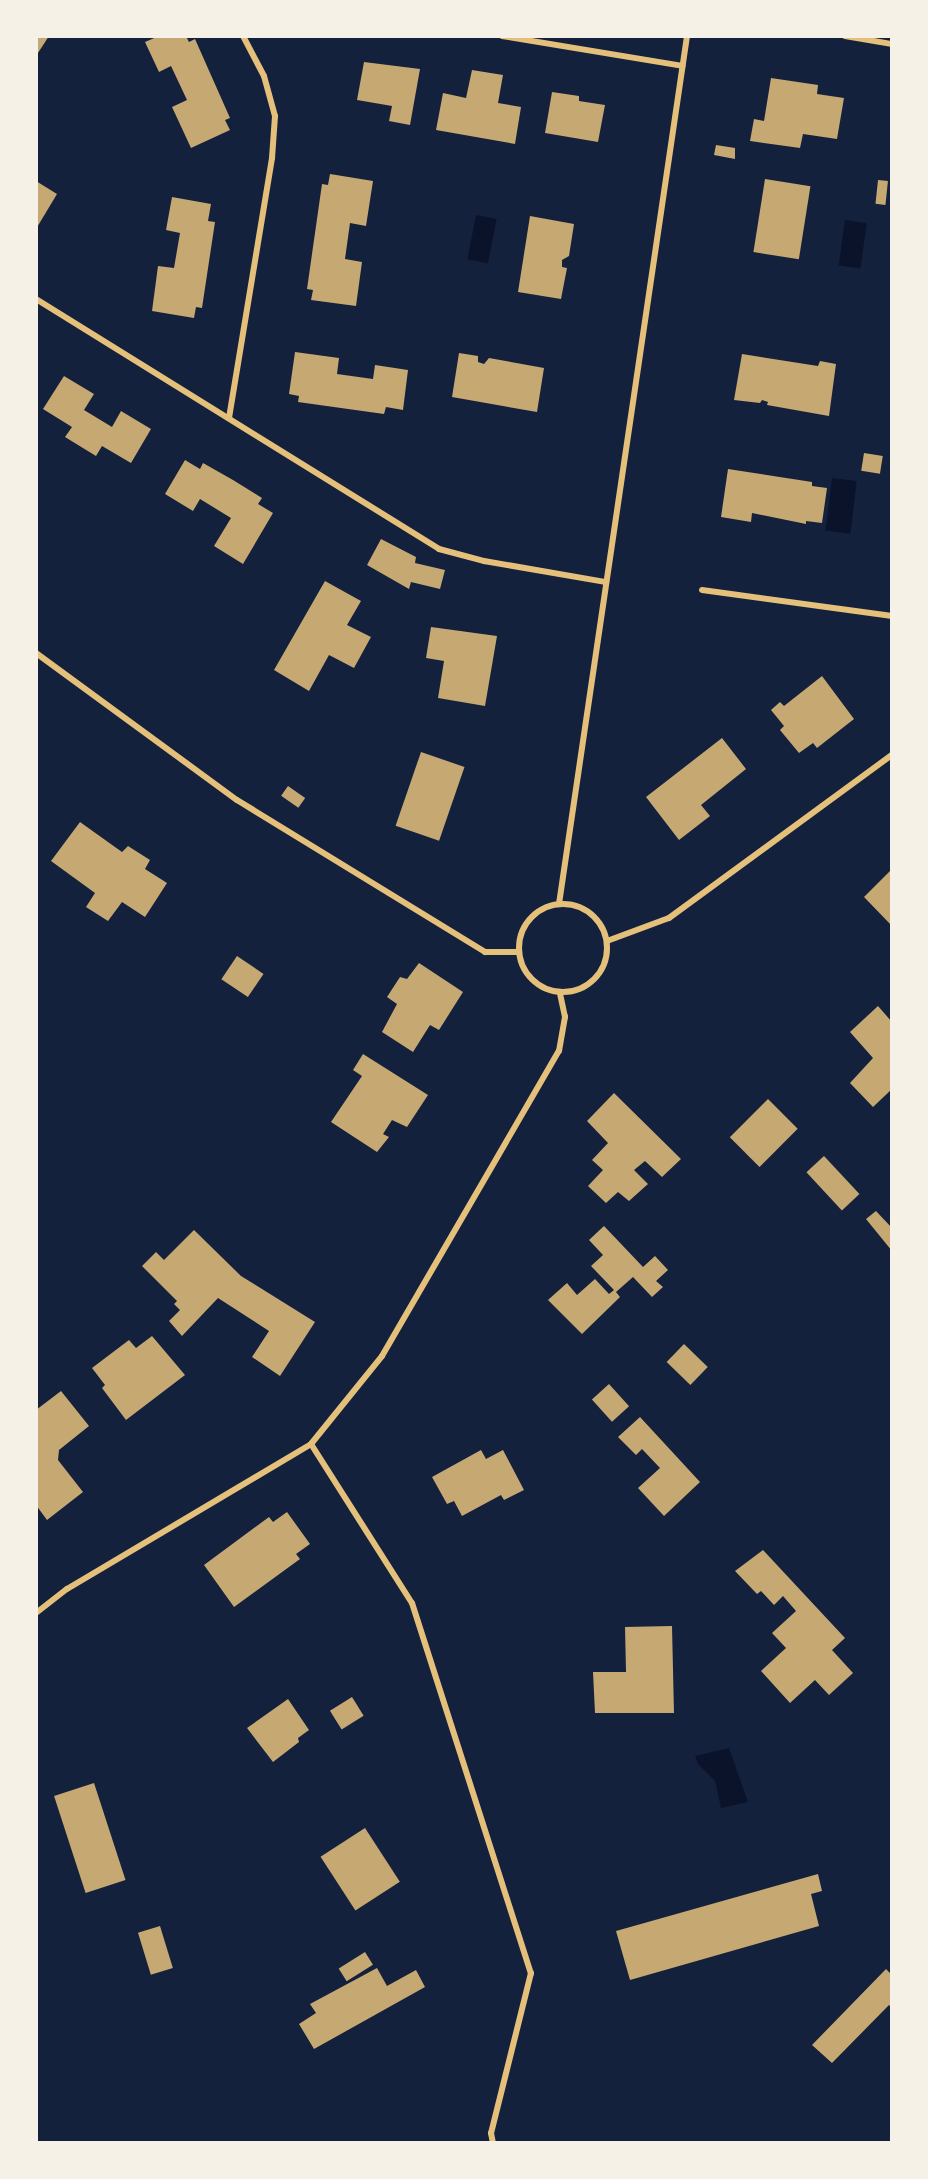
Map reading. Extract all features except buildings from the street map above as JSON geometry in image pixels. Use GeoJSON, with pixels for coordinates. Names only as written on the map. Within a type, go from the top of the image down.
{"type":"FeatureCollection","features":[{"type":"Feature","properties":{"kind":"street"},"geometry":{"type":"LineString","coordinates":[[229,418],[272,158],[275,116],[264,76],[243,36]]}},
{"type":"Feature","properties":{"kind":"street"},"geometry":{"type":"LineString","coordinates":[[502,36],[683,66]]}},
{"type":"Feature","properties":{"kind":"street"},"geometry":{"type":"LineString","coordinates":[[559,904],[687,36]]}},
{"type":"Feature","properties":{"kind":"street"},"geometry":{"type":"LineString","coordinates":[[845,36],[892,44]]}},
{"type":"Feature","properties":{"kind":"street"},"geometry":{"type":"LineString","coordinates":[[36,299],[440,549],[484,561],[606,582]]}},
{"type":"Feature","properties":{"kind":"street"},"geometry":{"type":"LineString","coordinates":[[702,590],[892,616]]}},
{"type":"Feature","properties":{"kind":"street"},"geometry":{"type":"LineString","coordinates":[[36,653],[237,800],[485,952],[519,952]]}},
{"type":"Feature","properties":{"kind":"street"},"geometry":{"type":"LineString","coordinates":[[607,941],[669,918],[892,755]]}},
{"type":"Feature","properties":{"kind":"street"},"geometry":{"type":"LineString","coordinates":[[559,904],[585,909],[595,918],[607,941],[607,955],[595,978],[585,987],[560,993],[547,990],[532,980],[522,965],[519,952],[520,938],[533,915],[546,907],[559,904]]}},
{"type":"Feature","properties":{"kind":"street"},"geometry":{"type":"LineString","coordinates":[[36,1613],[67,1590],[311,1444],[382,1356],[559,1051],[565,1017],[560,993]]}},
{"type":"Feature","properties":{"kind":"street"},"geometry":{"type":"LineString","coordinates":[[311,1444],[412,1603],[531,1973],[492,2133],[493,2143]]}},
{"type":"Feature","properties":{"kind":"water"},"geometry":{"type":"Polygon","coordinates":[[[476,215],[497,219],[488,263],[467,259],[476,215]]]}},
{"type":"Feature","properties":{"kind":"water"},"geometry":{"type":"Polygon","coordinates":[[[845,220],[867,223],[860,269],[839,266],[845,220]]]}},
{"type":"Feature","properties":{"kind":"water"},"geometry":{"type":"Polygon","coordinates":[[[832,478],[857,481],[850,534],[826,531],[832,478]]]}},
{"type":"Feature","properties":{"kind":"water"},"geometry":{"type":"Polygon","coordinates":[[[729,1748],[748,1802],[721,1808],[715,1781],[698,1764],[695,1756],[729,1748]]]}}]}
